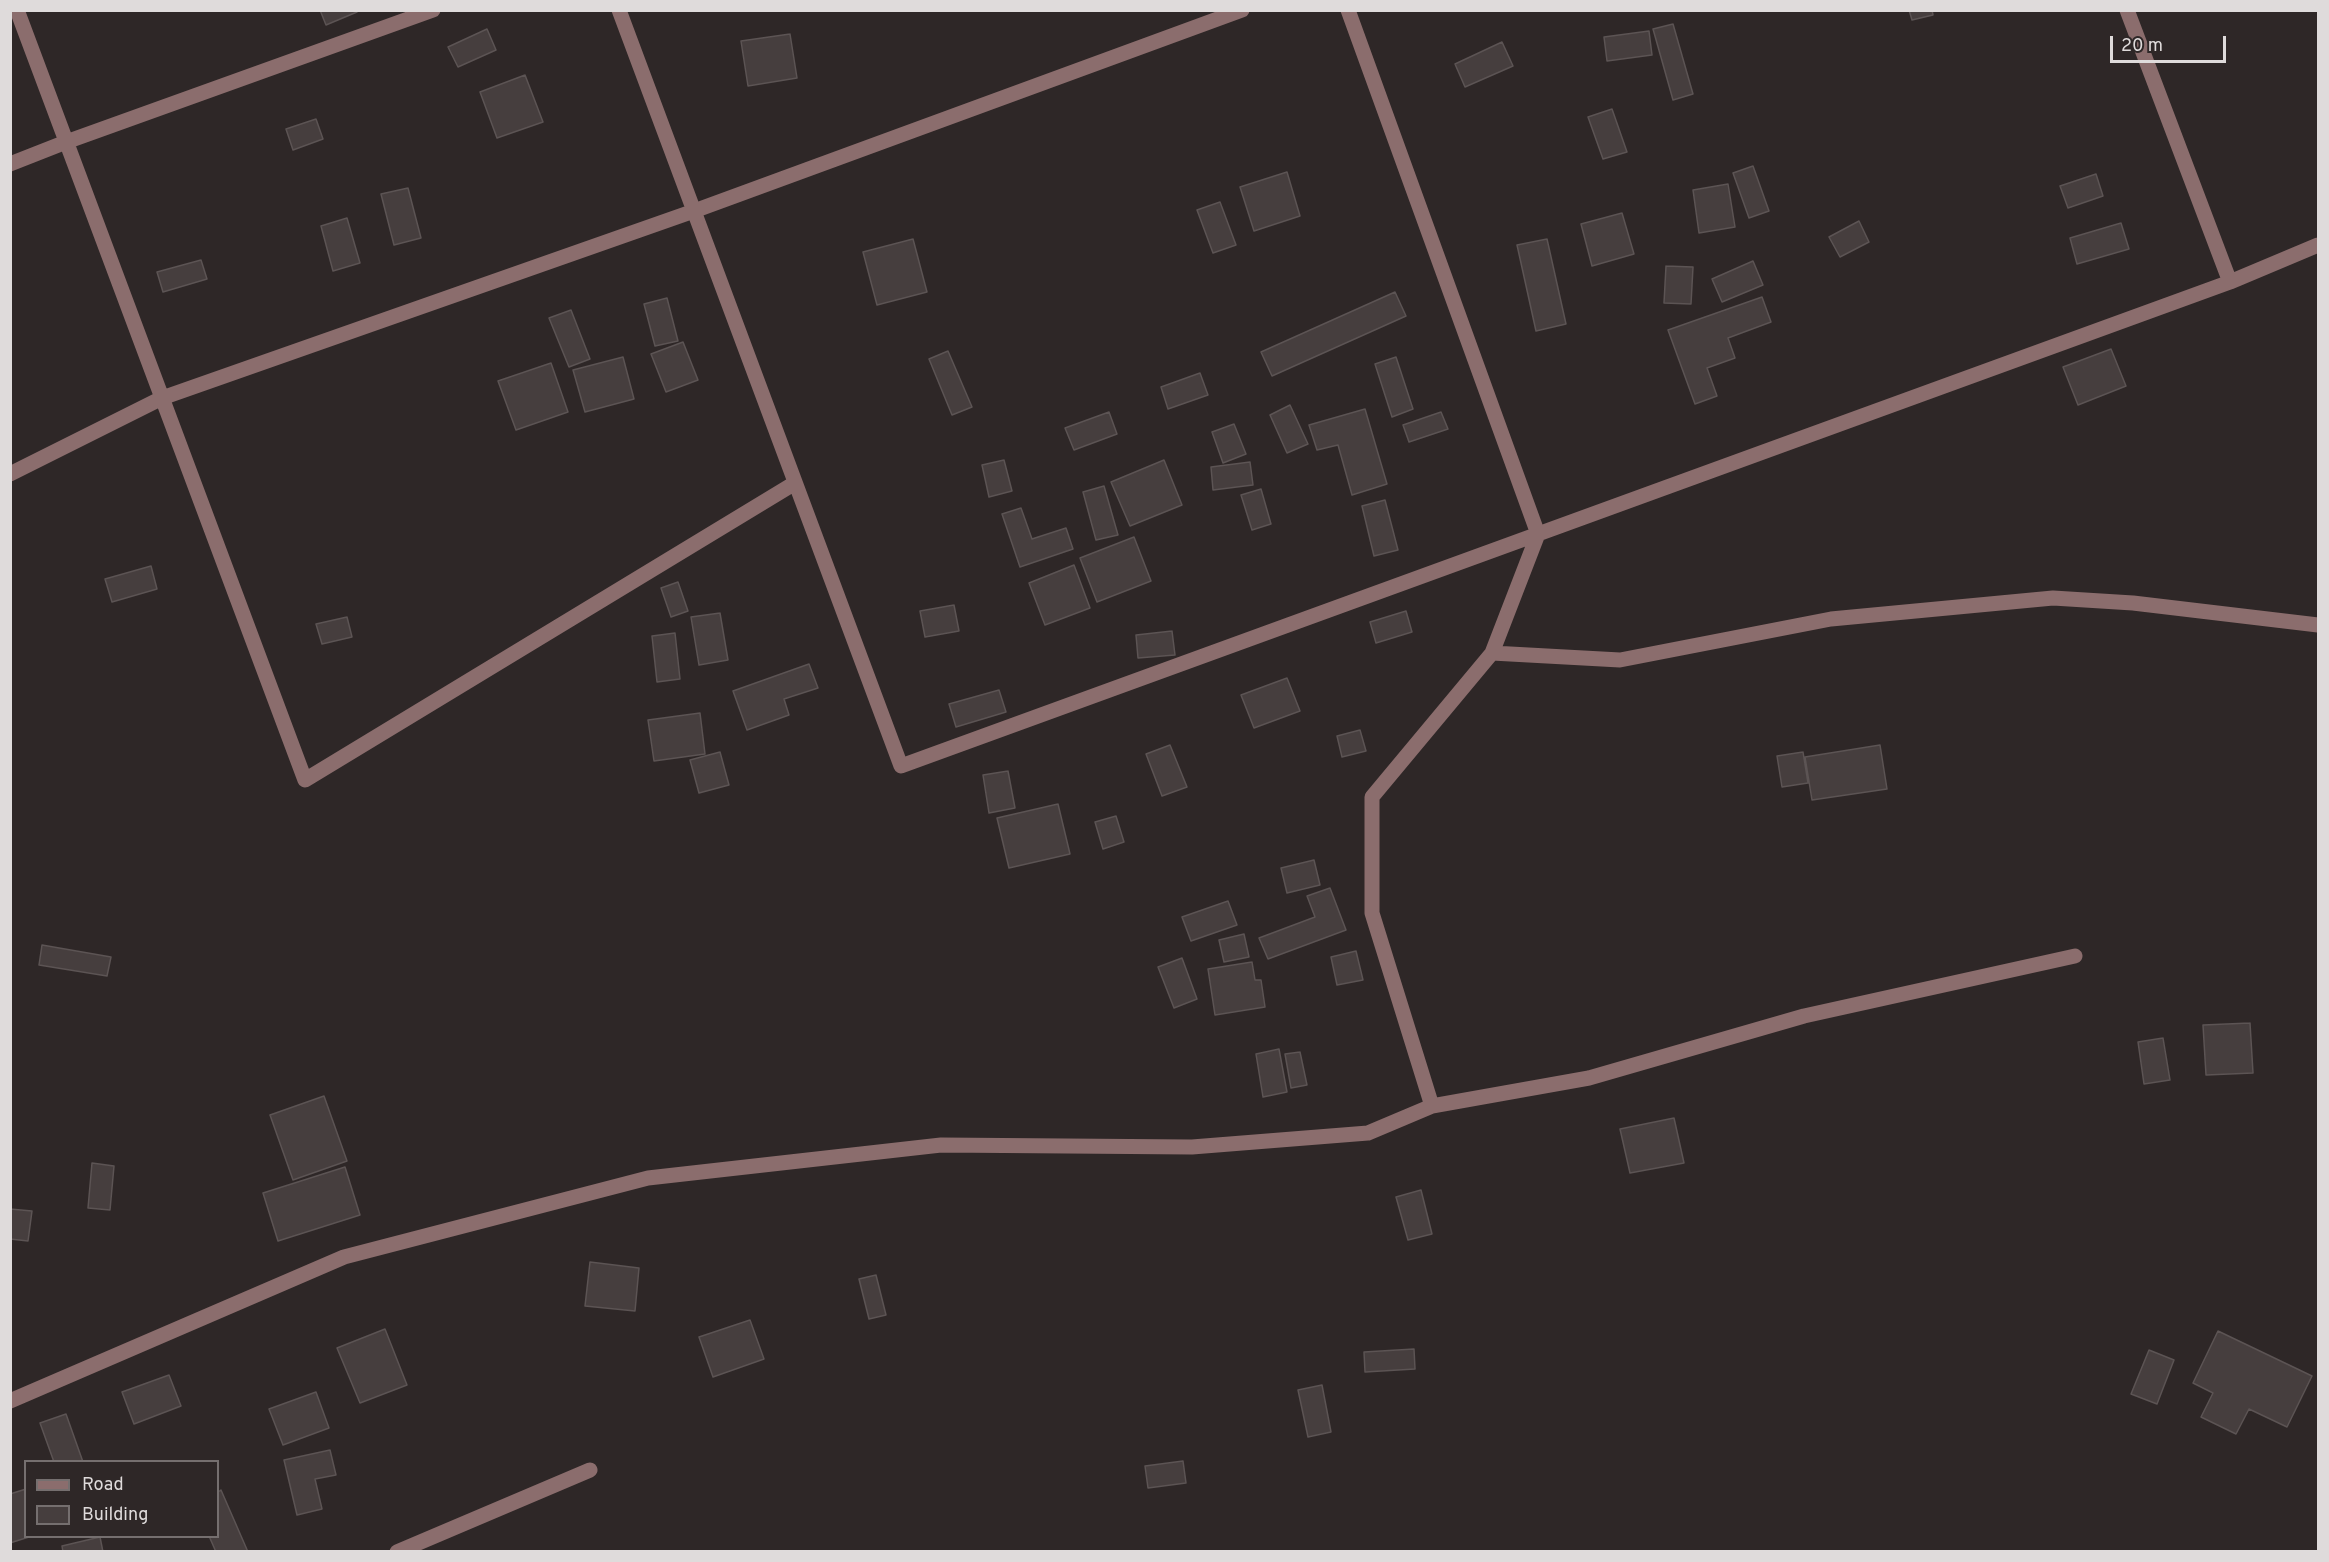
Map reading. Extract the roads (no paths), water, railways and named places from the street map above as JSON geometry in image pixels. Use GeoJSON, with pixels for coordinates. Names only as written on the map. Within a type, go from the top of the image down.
{"type":"FeatureCollection","features":[{"type":"Feature","properties":{"kind":"street"},"geometry":{"type":"LineString","coordinates":[[17,10],[305,780],[795,483]]}},
{"type":"Feature","properties":{"kind":"street"},"geometry":{"type":"LineString","coordinates":[[10,165],[66,142],[433,10]]}},
{"type":"Feature","properties":{"kind":"street"},"geometry":{"type":"LineString","coordinates":[[619,10],[901,766],[2230,282],[2319,245]]}},
{"type":"Feature","properties":{"kind":"street"},"geometry":{"type":"LineString","coordinates":[[10,474],[162,398],[694,211],[1242,10]]}},
{"type":"Feature","properties":{"kind":"street"},"geometry":{"type":"LineString","coordinates":[[1348,10],[1538,534],[1492,653],[1372,797],[1372,913],[1432,1106]]}},
{"type":"Feature","properties":{"kind":"street"},"geometry":{"type":"LineString","coordinates":[[2127,10],[2230,282]]}},
{"type":"Feature","properties":{"kind":"street"},"geometry":{"type":"LineString","coordinates":[[1492,653],[1620,660],[1831,619],[2053,598],[2133,603],[2319,625]]}},
{"type":"Feature","properties":{"kind":"street"},"geometry":{"type":"LineString","coordinates":[[10,1401],[345,1257],[648,1178],[941,1144],[1192,1147],[1368,1133],[1432,1106],[1589,1078],[1804,1016],[2075,956]]}},
{"type":"Feature","properties":{"kind":"street"},"geometry":{"type":"LineString","coordinates":[[397,1551],[590,1470]]}}]}
